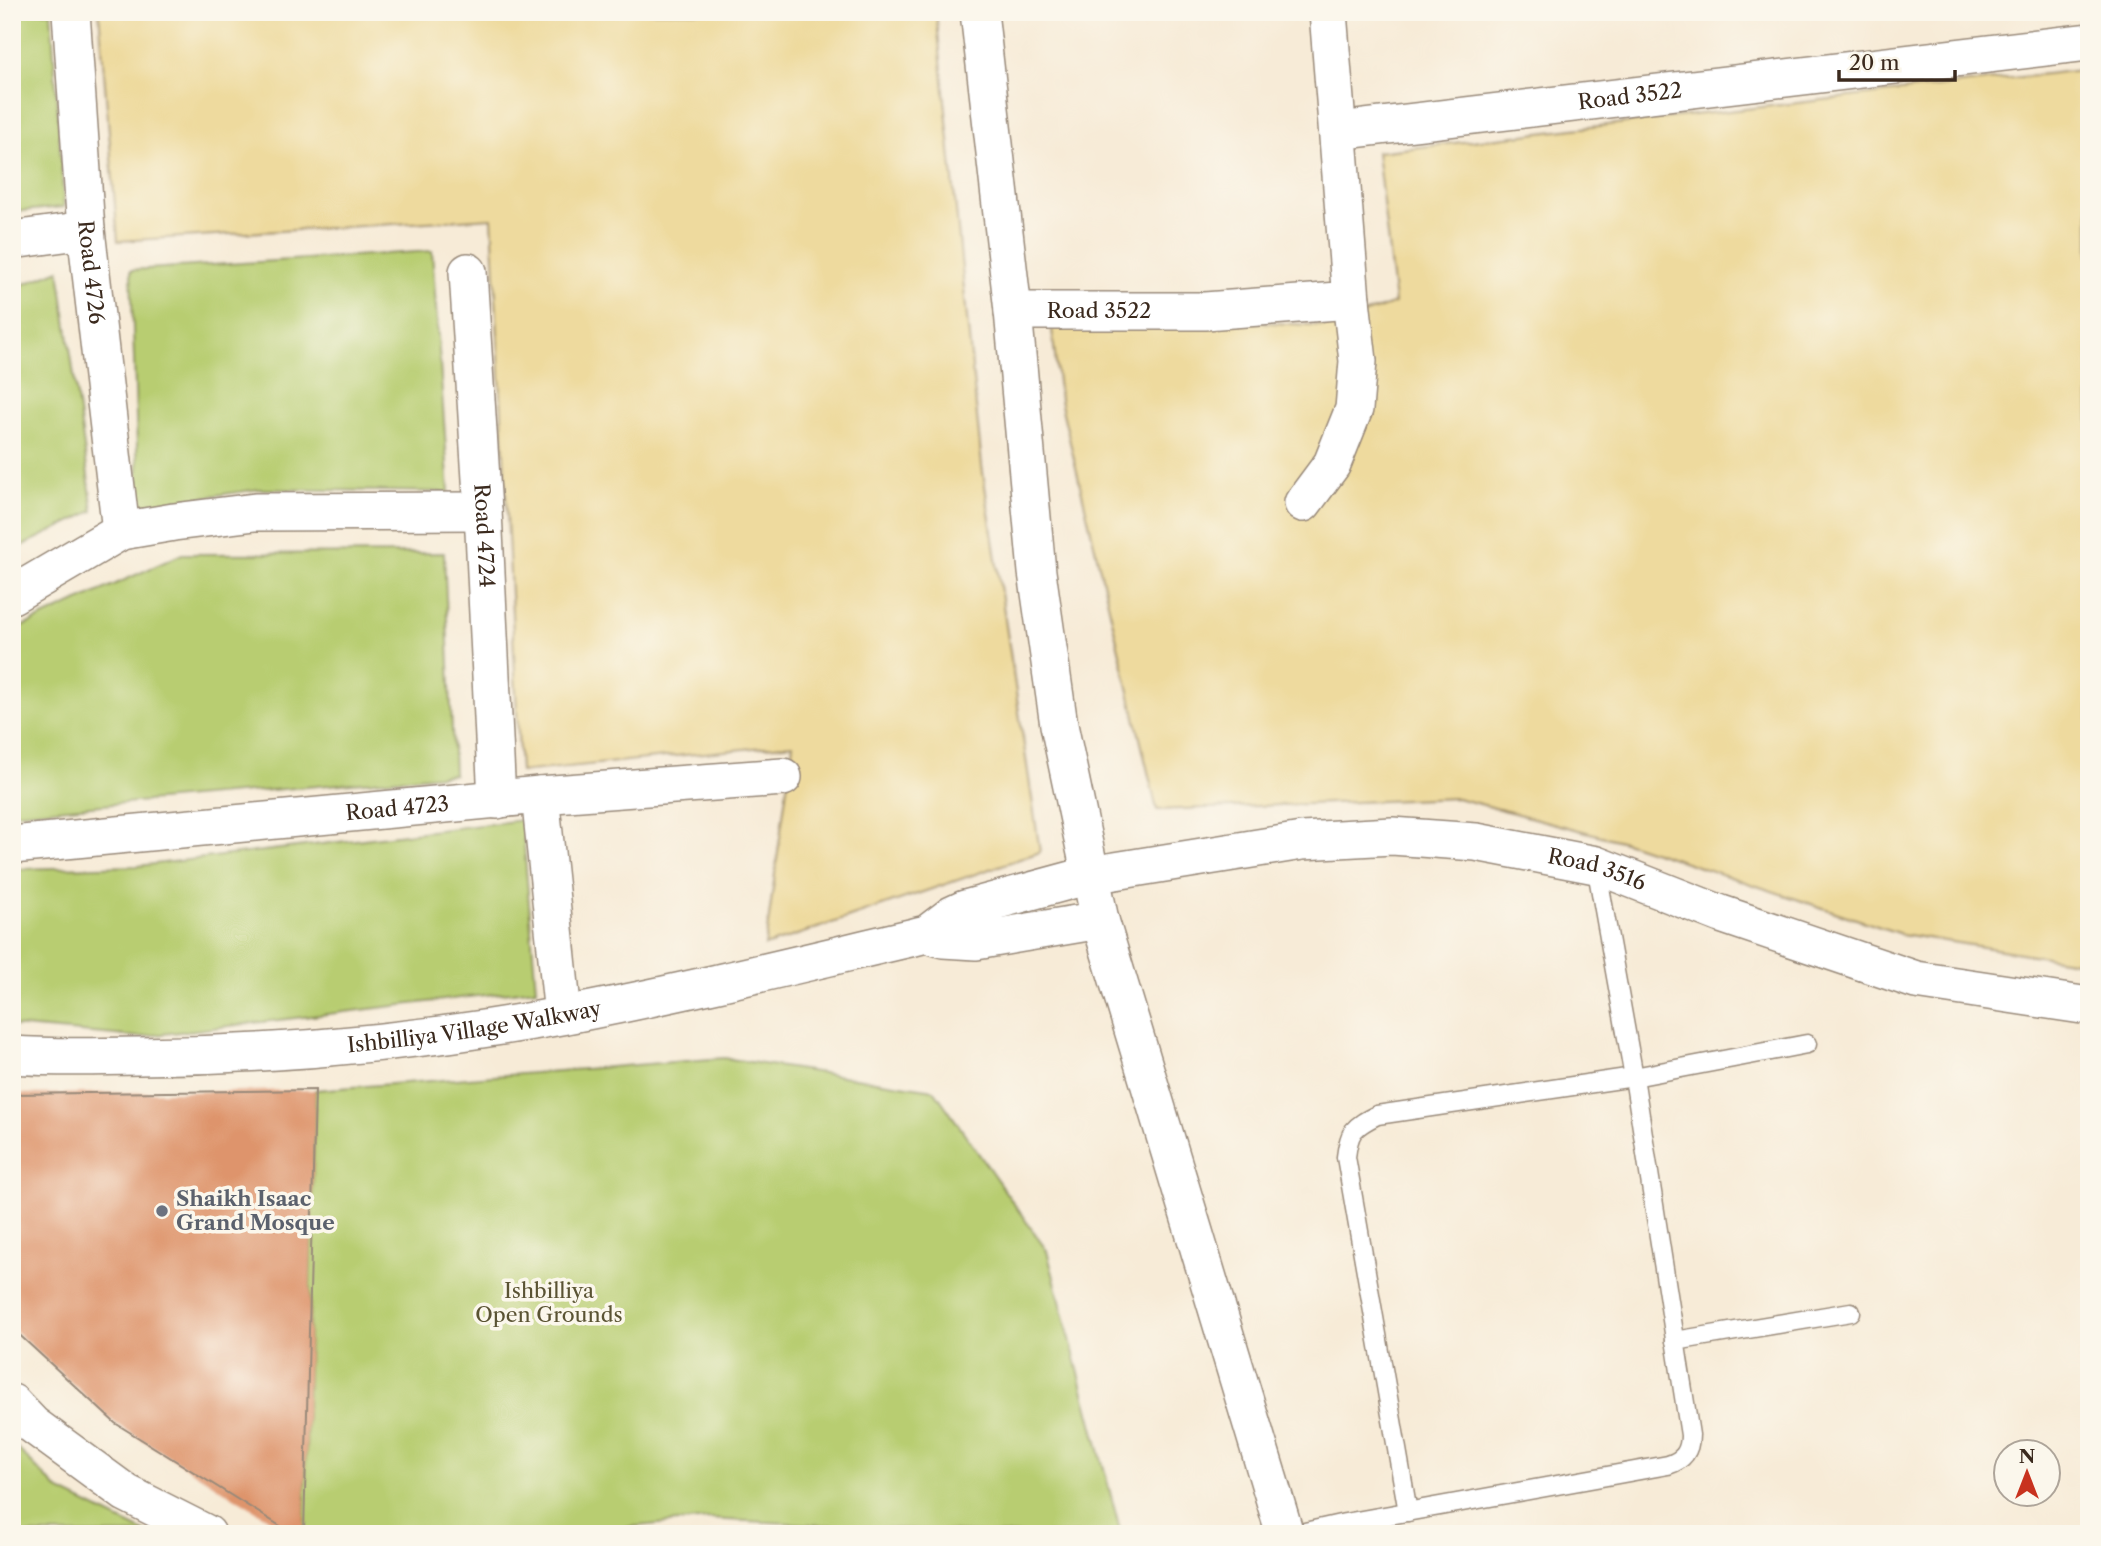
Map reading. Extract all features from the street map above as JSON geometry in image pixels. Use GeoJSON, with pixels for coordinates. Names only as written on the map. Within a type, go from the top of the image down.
{"type":"FeatureCollection","features":[{"type":"Feature","properties":{"kind":"street","name":"Road 4726"},"geometry":{"type":"LineString","coordinates":[[71,12],[86,230],[121,531]]}},
{"type":"Feature","properties":{"kind":"street"},"geometry":{"type":"LineString","coordinates":[[979,12],[1013,311],[1037,572],[1059,724],[1100,920],[1285,1534]]}},
{"type":"Feature","properties":{"kind":"street"},"geometry":{"type":"LineString","coordinates":[[1303,503],[1332,464],[1354,409],[1358,361],[1328,12]]}},
{"type":"Feature","properties":{"kind":"street","name":"Road 3522"},"geometry":{"type":"LineString","coordinates":[[1338,131],[2089,42]]}},
{"type":"Feature","properties":{"kind":"street"},"geometry":{"type":"LineString","coordinates":[[12,240],[86,230]]}},
{"type":"Feature","properties":{"kind":"street","name":"Road 4724"},"geometry":{"type":"LineString","coordinates":[[468,272],[497,800]]}},
{"type":"Feature","properties":{"kind":"street","name":"Road 3522"},"geometry":{"type":"LineString","coordinates":[[1013,311],[1205,311],[1351,300]]}},
{"type":"Feature","properties":{"kind":"street"},"geometry":{"type":"LineString","coordinates":[[12,594],[121,531],[255,512],[483,511]]}},
{"type":"Feature","properties":{"kind":"street","name":"Road 4723"},"geometry":{"type":"LineString","coordinates":[[12,845],[540,796],[783,777]]}},
{"type":"Feature","properties":{"kind":"street"},"geometry":{"type":"LineString","coordinates":[[540,796],[563,1015]]}},
{"type":"Feature","properties":{"kind":"street","name":"Road 3516"},"geometry":{"type":"LineString","coordinates":[[927,934],[951,915],[965,909],[1090,875],[1302,841],[1392,836],[1476,842],[1596,865],[1721,914],[1916,980],[2089,1006]]}},
{"type":"Feature","properties":{"kind":"street"},"geometry":{"type":"LineString","coordinates":[[927,934],[943,939],[976,941],[1100,920]]}},
{"type":"Feature","properties":{"kind":"street","name":"Ishbilliya Village Walkway"},"geometry":{"type":"LineString","coordinates":[[12,1055],[195,1056],[318,1048],[441,1035],[649,998],[927,934]]}},
{"type":"Feature","properties":{"kind":"street"},"geometry":{"type":"LineString","coordinates":[[12,1403],[33,1425],[126,1493],[207,1534]]}},
{"type":"Feature","properties":{"kind":"lane"},"geometry":{"type":"LineString","coordinates":[[1296,1534],[1676,1462],[1688,1451],[1690,1435],[1634,1077],[1596,865]]}},
{"type":"Feature","properties":{"kind":"lane"},"geometry":{"type":"LineString","coordinates":[[1408,1512],[1346,1157],[1348,1139],[1359,1124],[1377,1115],[1634,1077],[1807,1044]]}},
{"type":"Feature","properties":{"kind":"lane"},"geometry":{"type":"LineString","coordinates":[[1675,1341],[1851,1312]]}},
{"type":"Feature","properties":{"kind":"green space"},"geometry":{"type":"Polygon","coordinates":[[[12,12],[51,12],[64,207],[12,212],[12,12]]]}},
{"type":"Feature","properties":{"kind":"green space"},"geometry":{"type":"Polygon","coordinates":[[[432,251],[449,492],[260,489],[139,506],[131,270],[432,251]]]}},
{"type":"Feature","properties":{"kind":"green space"},"geometry":{"type":"Polygon","coordinates":[[[59,270],[93,511],[12,551],[12,289],[59,270]]]}},
{"type":"Feature","properties":{"kind":"green space"},"geometry":{"type":"Polygon","coordinates":[[[444,553],[454,774],[12,813],[12,631],[182,554],[444,553]]]}},
{"type":"Feature","properties":{"kind":"green space"},"geometry":{"type":"Polygon","coordinates":[[[522,820],[536,989],[138,1037],[12,1026],[12,869],[138,866],[522,820]]]}},
{"type":"Feature","properties":{"kind":"green space","name":"Ishbilliya Open Grounds"},"geometry":{"type":"Polygon","coordinates":[[[724,1058],[934,1090],[1047,1251],[1121,1534],[996,1534],[708,1519],[560,1534],[304,1534],[315,1090],[724,1058]]]}},
{"type":"Feature","properties":{"kind":"green space"},"geometry":{"type":"Polygon","coordinates":[[[12,1443],[58,1490],[148,1534],[12,1534],[12,1443]]]}},
{"type":"Feature","properties":{"kind":"sand"},"geometry":{"type":"Polygon","coordinates":[[[99,12],[936,12],[982,466],[1040,852],[765,946],[793,744],[520,772],[492,218],[118,241],[99,12]]]}},
{"type":"Feature","properties":{"kind":"sand"},"geometry":{"type":"Polygon","coordinates":[[[2089,69],[2089,964],[1901,934],[1628,843],[1457,798],[1157,810],[1060,400],[1050,311],[1328,326],[1395,303],[1377,152],[2089,69]]]}},
{"type":"Feature","properties":{"kind":"building","name":"Shaikh Isaac Grand Mosque"},"geometry":{"type":"Polygon","coordinates":[[[315,1090],[304,1534],[293,1534],[115,1423],[12,1328],[12,1094],[315,1090]]]}},
{"type":"Feature","properties":{"kind":"place","name":"Shaikh Isaac Grand Mosque"},"geometry":{"type":"Point","coordinates":[162,1211]}}]}
